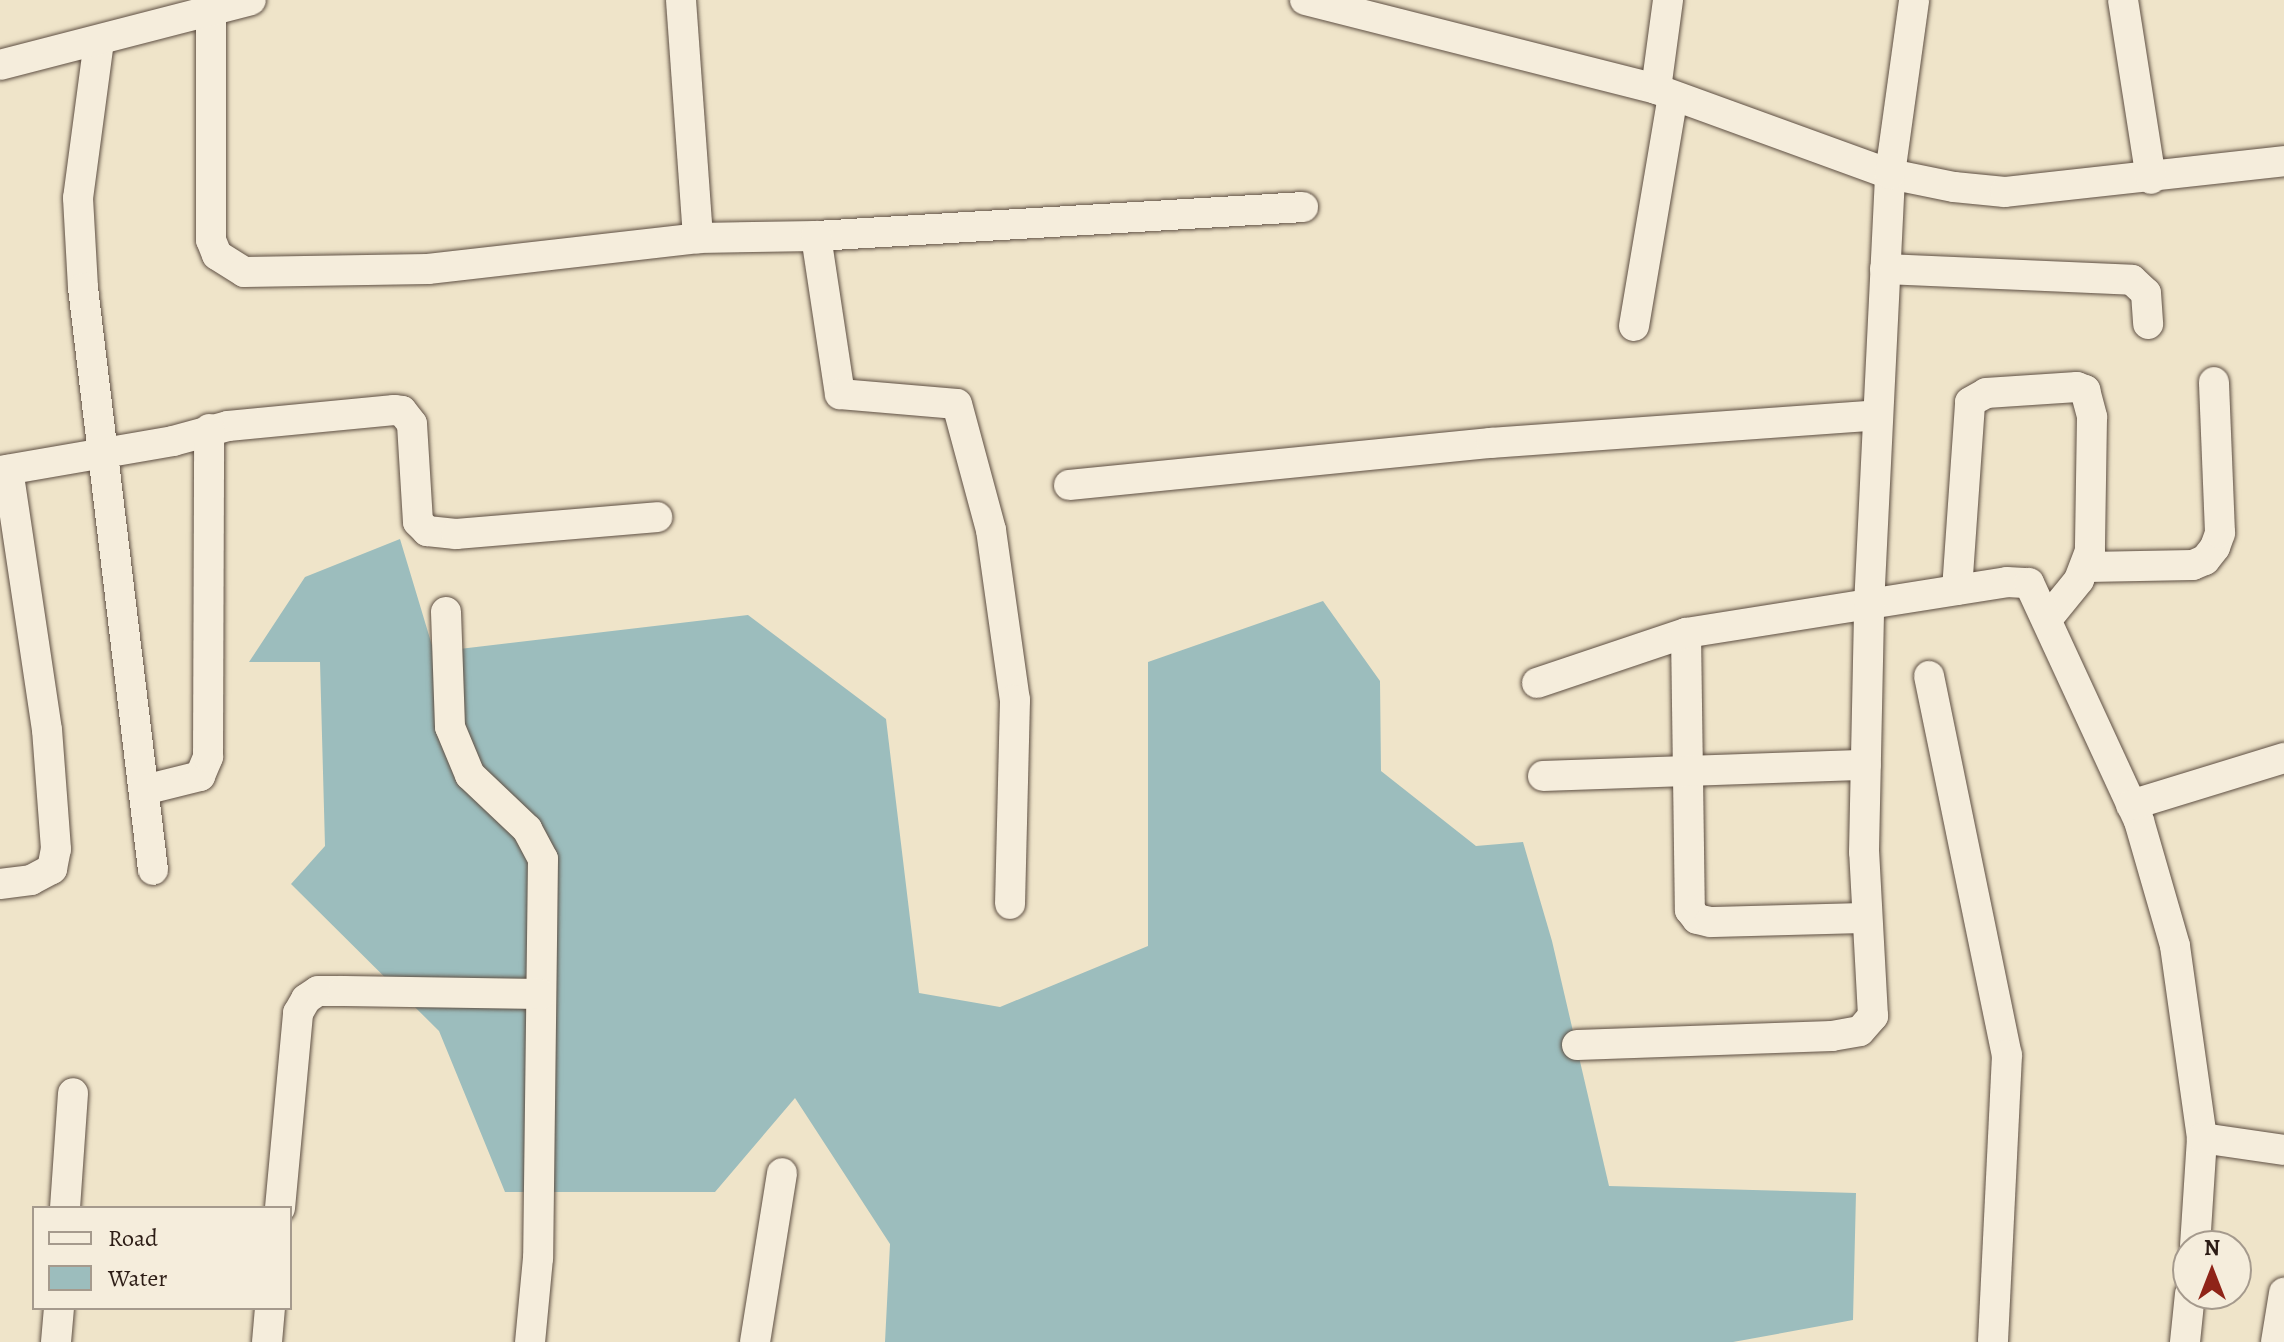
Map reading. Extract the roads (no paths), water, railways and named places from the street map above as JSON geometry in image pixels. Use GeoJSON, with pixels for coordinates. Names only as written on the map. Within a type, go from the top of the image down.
{"type":"FeatureCollection","features":[{"type":"Feature","properties":{"kind":"street"},"geometry":{"type":"LineString","coordinates":[[0,65],[251,0]]}},
{"type":"Feature","properties":{"kind":"street"},"geometry":{"type":"LineString","coordinates":[[681,0],[698,238]]}},
{"type":"Feature","properties":{"kind":"street"},"geometry":{"type":"LineString","coordinates":[[1305,0],[1665,92],[1890,174],[2005,192],[2151,179],[2284,161]]}},
{"type":"Feature","properties":{"kind":"street"},"geometry":{"type":"LineString","coordinates":[[1634,326],[1665,92],[1668,0]]}},
{"type":"Feature","properties":{"kind":"street"},"geometry":{"type":"LineString","coordinates":[[1577,1045],[1860,1031],[1873,1016],[1867,918],[1869,606],[1890,174],[1914,0]]}},
{"type":"Feature","properties":{"kind":"street"},"geometry":{"type":"LineString","coordinates":[[2123,0],[2151,179]]}},
{"type":"Feature","properties":{"kind":"street"},"geometry":{"type":"LineString","coordinates":[[211,10],[211,240],[229,266],[244,272],[428,269],[698,238],[816,236],[1303,207]]}},
{"type":"Feature","properties":{"kind":"street"},"geometry":{"type":"LineString","coordinates":[[99,41],[78,198],[103,453],[153,870]]}},
{"type":"Feature","properties":{"kind":"street"},"geometry":{"type":"LineString","coordinates":[[816,236],[840,394],[957,404],[991,530],[1015,700],[1010,904]]}},
{"type":"Feature","properties":{"kind":"street"},"geometry":{"type":"LineString","coordinates":[[1885,269],[2132,280],[2146,293],[2148,324]]}},
{"type":"Feature","properties":{"kind":"street"},"geometry":{"type":"LineString","coordinates":[[2087,567],[2193,565],[2215,547],[2220,533],[2214,382]]}},
{"type":"Feature","properties":{"kind":"street"},"geometry":{"type":"LineString","coordinates":[[1957,590],[1967,411],[1976,396],[2067,387],[2085,390],[2092,417],[2087,567],[2048,618]]}},
{"type":"Feature","properties":{"kind":"street"},"geometry":{"type":"LineString","coordinates":[[0,884],[31,880],[52,869],[56,849],[47,730],[4,471],[173,441],[209,429],[402,411],[412,424],[418,522],[440,534],[657,517]]}},
{"type":"Feature","properties":{"kind":"street"},"geometry":{"type":"LineString","coordinates":[[1069,485],[1491,443],[1877,415]]}},
{"type":"Feature","properties":{"kind":"street"},"geometry":{"type":"LineString","coordinates":[[144,790],[200,776],[208,757],[209,429]]}},
{"type":"Feature","properties":{"kind":"street"},"geometry":{"type":"LineString","coordinates":[[1537,683],[1686,633],[1957,590],[2029,583],[2048,618],[2131,805],[2175,946],[2202,1138],[2196,1230]]}},
{"type":"Feature","properties":{"kind":"street"},"geometry":{"type":"LineString","coordinates":[[446,612],[450,727],[470,775],[527,829],[543,859],[538,1258],[530,1342]]}},
{"type":"Feature","properties":{"kind":"street"},"geometry":{"type":"LineString","coordinates":[[1686,633],[1686,898],[1697,919],[1867,918]]}},
{"type":"Feature","properties":{"kind":"street"},"geometry":{"type":"LineString","coordinates":[[1929,676],[2007,1055],[1993,1342]]}},
{"type":"Feature","properties":{"kind":"street"},"geometry":{"type":"LineString","coordinates":[[2131,805],[2284,758]]}},
{"type":"Feature","properties":{"kind":"street"},"geometry":{"type":"LineString","coordinates":[[1543,776],[1686,768],[1866,765]]}},
{"type":"Feature","properties":{"kind":"street"},"geometry":{"type":"LineString","coordinates":[[280,1206],[298,1013],[306,999],[318,991],[541,994]]}},
{"type":"Feature","properties":{"kind":"street"},"geometry":{"type":"LineString","coordinates":[[65,1206],[73,1093]]}},
{"type":"Feature","properties":{"kind":"street"},"geometry":{"type":"LineString","coordinates":[[2202,1138],[2284,1150]]}},
{"type":"Feature","properties":{"kind":"street"},"geometry":{"type":"LineString","coordinates":[[755,1342],[782,1173]]}},
{"type":"Feature","properties":{"kind":"street"},"geometry":{"type":"LineString","coordinates":[[2276,1342],[2284,1293]]}},
{"type":"Feature","properties":{"kind":"street"},"geometry":{"type":"LineString","coordinates":[[56,1342],[59,1310]]}},
{"type":"Feature","properties":{"kind":"street"},"geometry":{"type":"LineString","coordinates":[[267,1342],[270,1310]]}},
{"type":"Feature","properties":{"kind":"street"},"geometry":{"type":"LineString","coordinates":[[2185,1342],[2188,1310]]}},
{"type":"Feature","properties":{"kind":"water"},"geometry":{"type":"Polygon","coordinates":[[[400,539],[434,652],[748,615],[886,719],[919,993],[1000,1007],[1148,946],[1148,662],[1323,601],[1380,681],[1381,771],[1476,846],[1523,842],[1552,941],[1609,1186],[1856,1193],[1853,1320],[1733,1342],[885,1342],[890,1244],[795,1098],[715,1192],[505,1192],[439,1031],[291,884],[325,846],[320,662],[249,662],[305,577],[400,539]]]}}]}
